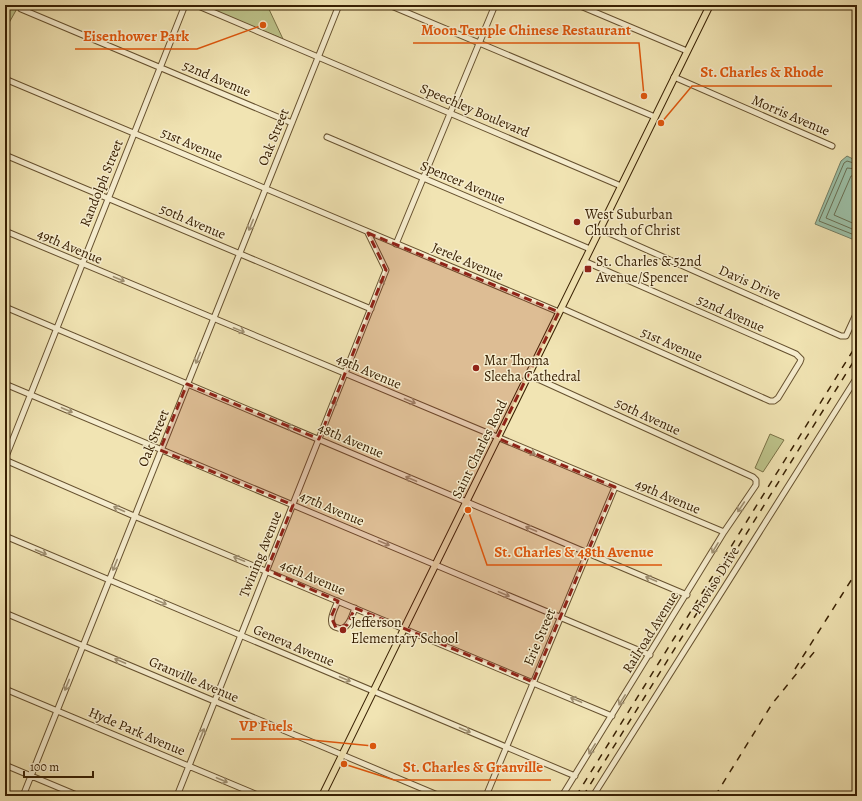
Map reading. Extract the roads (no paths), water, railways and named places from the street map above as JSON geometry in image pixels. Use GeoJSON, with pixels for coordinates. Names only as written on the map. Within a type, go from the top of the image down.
{"type":"FeatureCollection","features":[{"type":"Feature","properties":{"kind":"main road","name":"Saint Charles Road"},"geometry":{"type":"LineString","coordinates":[[322,796],[710,5]]}},
{"type":"Feature","properties":{"kind":"street","name":"Randolph Street"},"geometry":{"type":"LineString","coordinates":[[5,459],[58,329],[83,264],[84,256],[185,5]]}},
{"type":"Feature","properties":{"kind":"street","name":"Speechley Boulevard"},"geometry":{"type":"LineString","coordinates":[[196,5],[319,56],[621,186]]}},
{"type":"Feature","properties":{"kind":"street","name":"Oak Street"},"geometry":{"type":"LineString","coordinates":[[23,796],[339,5]]}},
{"type":"Feature","properties":{"kind":"street"},"geometry":{"type":"LineString","coordinates":[[389,5],[655,116]]}},
{"type":"Feature","properties":{"kind":"street"},"geometry":{"type":"LineString","coordinates":[[396,244],[495,5]]}},
{"type":"Feature","properties":{"kind":"street"},"geometry":{"type":"LineString","coordinates":[[578,5],[687,51]]}},
{"type":"Feature","properties":{"kind":"street","name":"52nd Avenue"},"geometry":{"type":"LineString","coordinates":[[21,9],[292,123]]}},
{"type":"Feature","properties":{"kind":"street","name":"Morris Avenue"},"geometry":{"type":"LineString","coordinates":[[674,77],[832,146]]}},
{"type":"Feature","properties":{"kind":"street","name":"51st Avenue"},"geometry":{"type":"LineString","coordinates":[[5,79],[135,132],[368,233]]}},
{"type":"Feature","properties":{"kind":"street","name":"Spencer Avenue"},"geometry":{"type":"LineString","coordinates":[[327,137],[590,249]]}},
{"type":"Feature","properties":{"kind":"street","name":"50th Avenue"},"geometry":{"type":"LineString","coordinates":[[5,155],[371,309]]}},
{"type":"Feature","properties":{"kind":"street","name":"Davis Drive"},"geometry":{"type":"LineString","coordinates":[[600,229],[841,336],[846,336],[857,312]]}},
{"type":"Feature","properties":{"kind":"street","name":"49th Avenue"},"geometry":{"type":"LineString","coordinates":[[5,231],[724,532]]}},
{"type":"Feature","properties":{"kind":"street","name":"Jerele Avenue"},"geometry":{"type":"LineString","coordinates":[[368,233],[560,310]]}},
{"type":"Feature","properties":{"kind":"street","name":"Twining Avenue"},"geometry":{"type":"LineString","coordinates":[[177,796],[386,270],[368,233]]}},
{"type":"Feature","properties":{"kind":"street","name":"52nd Avenue"},"geometry":{"type":"LineString","coordinates":[[584,261],[796,354],[801,359],[778,398],[774,401]]}},
{"type":"Feature","properties":{"kind":"street","name":"48th Avenue"},"geometry":{"type":"LineString","coordinates":[[5,307],[687,594]]}},
{"type":"Feature","properties":{"kind":"street","name":"51st Avenue"},"geometry":{"type":"LineString","coordinates":[[560,310],[774,401]]}},
{"type":"Feature","properties":{"kind":"street","name":"50th Avenue"},"geometry":{"type":"LineString","coordinates":[[529,375],[753,477],[756,480]]}},
{"type":"Feature","properties":{"kind":"street","name":"Proviso Drive"},"geometry":{"type":"LineString","coordinates":[[593,796],[857,377]]}},
{"type":"Feature","properties":{"kind":"street","name":"47th Avenue"},"geometry":{"type":"LineString","coordinates":[[5,384],[650,655]]}},
{"type":"Feature","properties":{"kind":"street","name":"46th Avenue"},"geometry":{"type":"LineString","coordinates":[[5,459],[134,516],[267,570],[612,716]]}},
{"type":"Feature","properties":{"kind":"street","name":"Railroad Avenue"},"geometry":{"type":"LineString","coordinates":[[562,796],[650,655],[724,532],[756,485],[756,480]]}},
{"type":"Feature","properties":{"kind":"street","name":"Erie Street"},"geometry":{"type":"LineString","coordinates":[[486,796],[615,487]]}},
{"type":"Feature","properties":{"kind":"street","name":"Geneva Avenue"},"geometry":{"type":"LineString","coordinates":[[5,536],[575,776]]}},
{"type":"Feature","properties":{"kind":"street"},"geometry":{"type":"LineString","coordinates":[[338,601],[331,616],[333,625],[336,628],[343,628],[347,625],[355,608]]}},
{"type":"Feature","properties":{"kind":"street","name":"Granville Avenue"},"geometry":{"type":"LineString","coordinates":[[5,613],[440,796]]}},
{"type":"Feature","properties":{"kind":"street","name":"Hyde Park Avenue"},"geometry":{"type":"LineString","coordinates":[[5,689],[260,796]]}},
{"type":"Feature","properties":{"kind":"street"},"geometry":{"type":"LineString","coordinates":[[5,765],[78,796]]}},
{"type":"Feature","properties":{"kind":"water"},"geometry":{"type":"Polygon","coordinates":[[[847,156],[857,161],[857,241],[815,224],[841,161],[847,156]]]}},
{"type":"Feature","properties":{"kind":"railway"},"geometry":{"type":"LineString","coordinates":[[576,796],[857,344]]}},
{"type":"Feature","properties":{"kind":"railway"},"geometry":{"type":"LineString","coordinates":[[583,796],[857,356]]}},
{"type":"Feature","properties":{"kind":"railway"},"geometry":{"type":"LineString","coordinates":[[795,669],[857,571]]}},
{"type":"Feature","properties":{"kind":"railway"},"geometry":{"type":"LineString","coordinates":[[715,796],[772,704],[815,651]]}},
{"type":"Feature","properties":{"kind":"place","name":"Eisenhower Park"},"geometry":{"type":"Point","coordinates":[263,25]}},
{"type":"Feature","properties":{"kind":"place","name":"Moon Temple Chinese Restaurant"},"geometry":{"type":"Point","coordinates":[644,96]}},
{"type":"Feature","properties":{"kind":"place","name":"St. Charles & Rhode"},"geometry":{"type":"Point","coordinates":[661,123]}},
{"type":"Feature","properties":{"kind":"place","name":"West Suburban Church of Christ"},"geometry":{"type":"Point","coordinates":[577,222]}},
{"type":"Feature","properties":{"kind":"place","name":"St. Charles & 52nd Avenue/Spencer"},"geometry":{"type":"Point","coordinates":[588,269]}},
{"type":"Feature","properties":{"kind":"place","name":"Mar Thoma Sleeha Cathedral"},"geometry":{"type":"Point","coordinates":[476,368]}},
{"type":"Feature","properties":{"kind":"place","name":"St. Charles & 48th Avenue"},"geometry":{"type":"Point","coordinates":[468,510]}},
{"type":"Feature","properties":{"kind":"place","name":"Jefferson Elementary School"},"geometry":{"type":"Point","coordinates":[343,630]}},
{"type":"Feature","properties":{"kind":"place","name":"VP Fuels"},"geometry":{"type":"Point","coordinates":[373,746]}},
{"type":"Feature","properties":{"kind":"place","name":"St. Charles & Granville"},"geometry":{"type":"Point","coordinates":[344,764]}}]}
